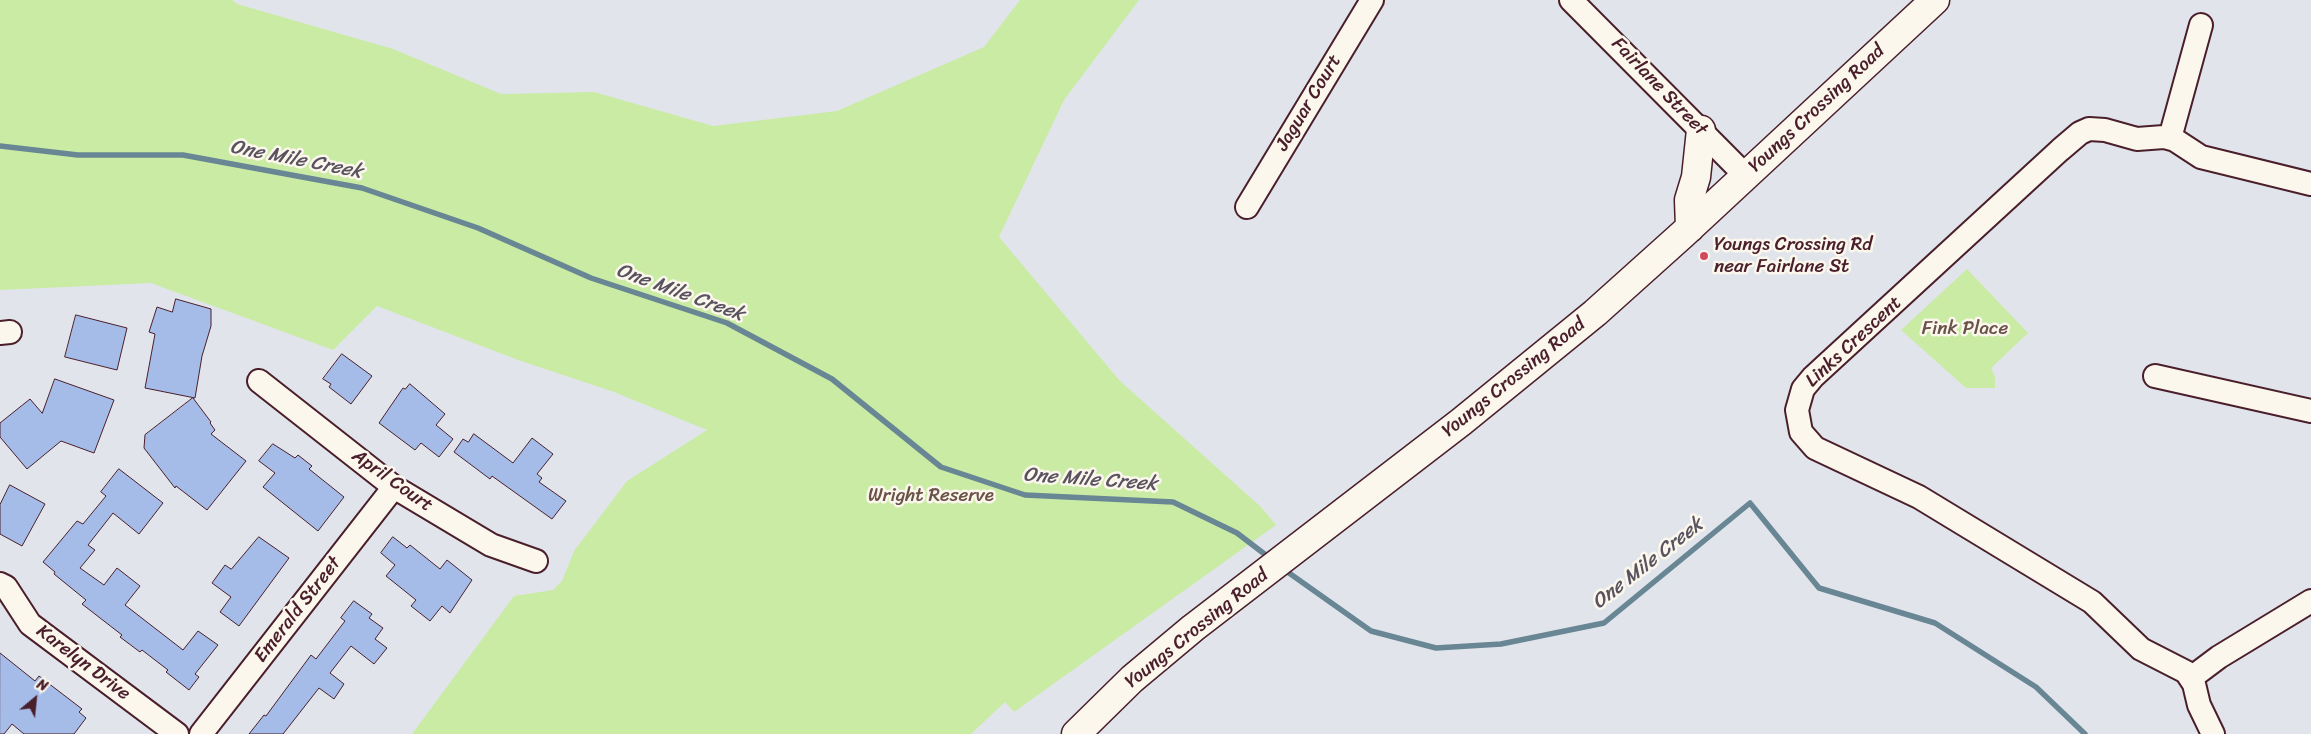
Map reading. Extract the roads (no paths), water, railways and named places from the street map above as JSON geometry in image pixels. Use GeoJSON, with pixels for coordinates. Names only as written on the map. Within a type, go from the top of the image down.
{"type":"FeatureCollection","features":[{"type":"Feature","properties":{"kind":"main road","name":"Youngs Crossing Road"},"geometry":{"type":"LineString","coordinates":[[1076,734],[1132,679],[1193,628],[1324,529],[1573,331],[1690,228],[1935,0]]}},
{"type":"Feature","properties":{"kind":"main road"},"geometry":{"type":"LineString","coordinates":[[1690,228],[1689,200],[1696,177],[1701,130]]}},
{"type":"Feature","properties":{"kind":"street","name":"Jaguar Court"},"geometry":{"type":"LineString","coordinates":[[1247,207],[1372,0]]}},
{"type":"Feature","properties":{"kind":"street","name":"Fairlane Street"},"geometry":{"type":"LineString","coordinates":[[1571,0],[1746,176]]}},
{"type":"Feature","properties":{"kind":"street"},"geometry":{"type":"LineString","coordinates":[[2201,25],[2170,138],[2201,157],[2311,184]]}},
{"type":"Feature","properties":{"kind":"street","name":"Links Crescent"},"geometry":{"type":"LineString","coordinates":[[2170,138],[2137,138],[2095,129],[2089,129],[2073,138],[1813,377],[1803,389],[1797,410],[1801,432],[1815,448],[1919,498],[2071,588],[2104,612],[2140,649],[2180,668],[2191,678]]}},
{"type":"Feature","properties":{"kind":"street"},"geometry":{"type":"LineString","coordinates":[[2155,376],[2311,411]]}},
{"type":"Feature","properties":{"kind":"street","name":"April Court"},"geometry":{"type":"LineString","coordinates":[[259,381],[394,487],[491,546],[536,561]]}},
{"type":"Feature","properties":{"kind":"street","name":"Emerald Street"},"geometry":{"type":"LineString","coordinates":[[201,734],[394,487]]}},
{"type":"Feature","properties":{"kind":"street","name":"Karelyn Drive"},"geometry":{"type":"LineString","coordinates":[[0,584],[6,587],[30,624],[177,734]]}},
{"type":"Feature","properties":{"kind":"street"},"geometry":{"type":"LineString","coordinates":[[2213,734],[2201,711],[2191,678],[2218,657],[2311,601]]}},
{"type":"Feature","properties":{"kind":"waterway","name":"One Mile Creek"},"geometry":{"type":"LineString","coordinates":[[0,146],[78,155],[183,155],[362,188],[478,228],[591,278],[727,323],[832,379],[941,467],[1025,495],[1173,502],[1237,533],[1271,559]]}},
{"type":"Feature","properties":{"kind":"waterway","name":"One Mile Creek"},"geometry":{"type":"LineString","coordinates":[[1282,568],[1371,631],[1436,648],[1501,644],[1604,623],[1750,503],[1819,588],[1935,623],[2036,687],[2085,734]]}},
{"type":"Feature","properties":{"kind":"place","name":"Youngs Crossing Rd near Fairlane St"},"geometry":{"type":"Point","coordinates":[1704,256]}},
{"type":"Feature","properties":{"kind":"park label","name":"Fink Place"},"geometry":{"type":"Point","coordinates":[1965,329]}},
{"type":"Feature","properties":{"kind":"park label","name":"Wright Reserve"},"geometry":{"type":"Point","coordinates":[931,496]}}]}
